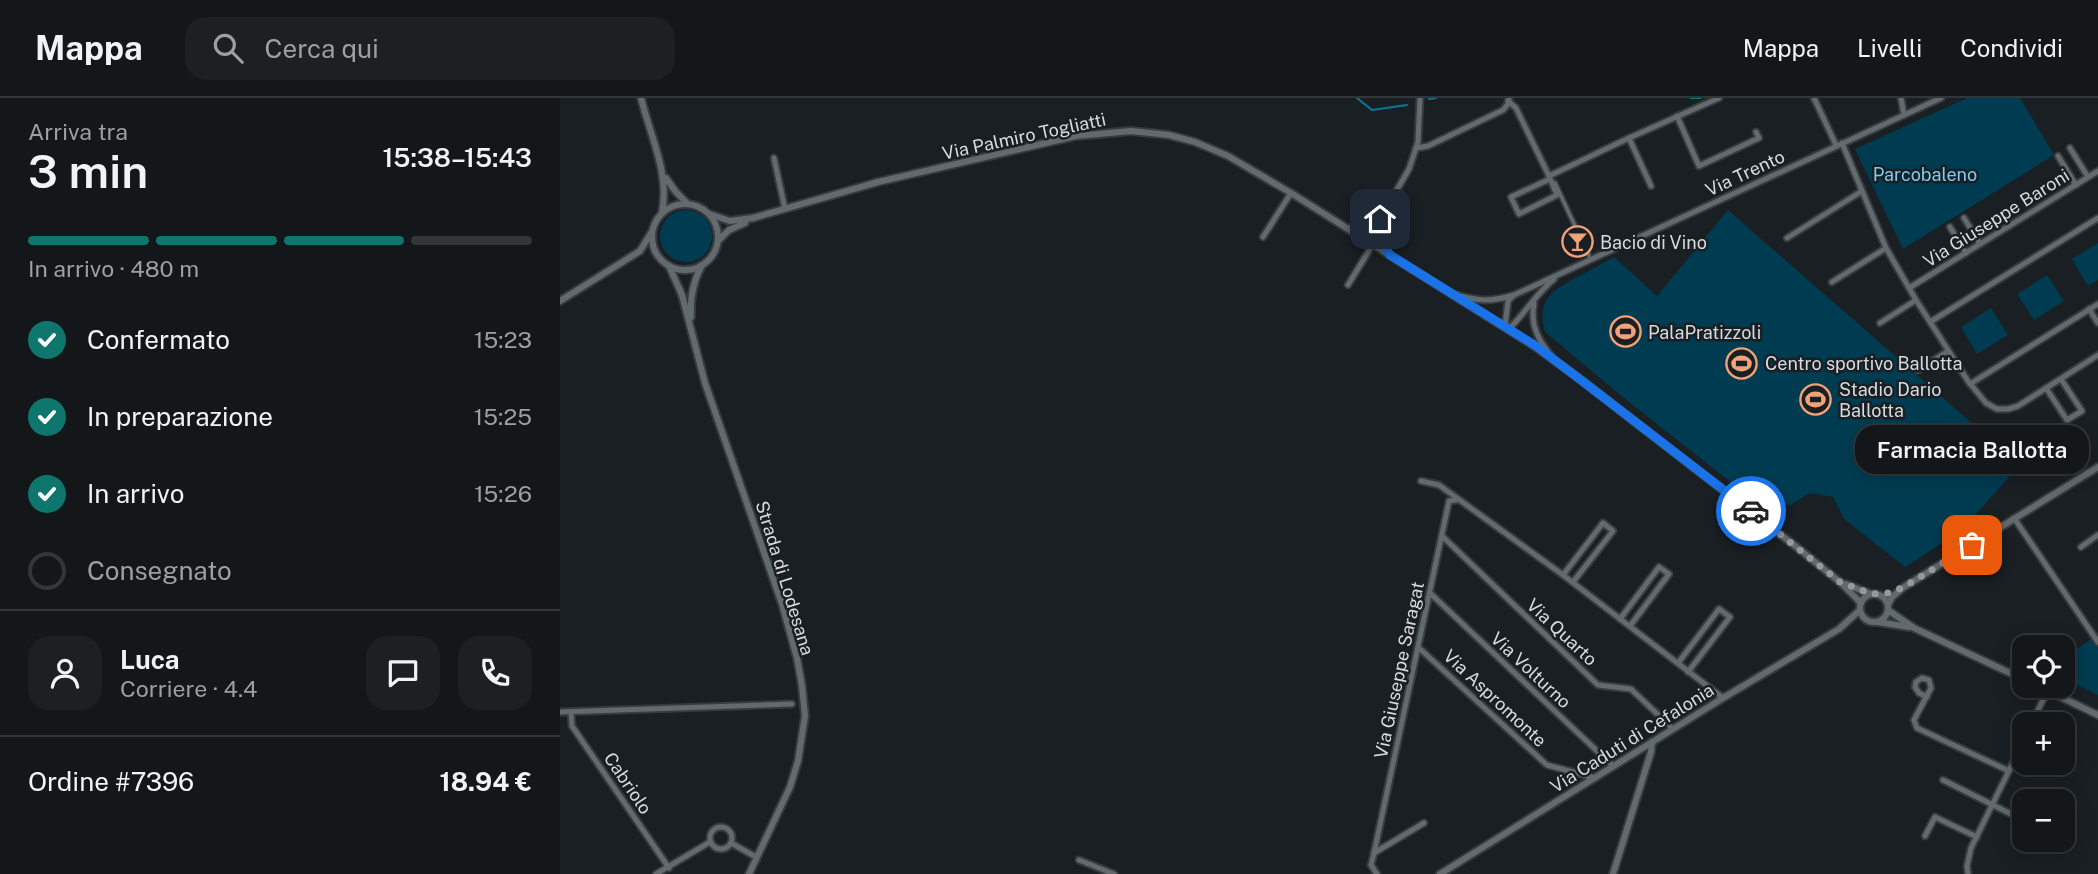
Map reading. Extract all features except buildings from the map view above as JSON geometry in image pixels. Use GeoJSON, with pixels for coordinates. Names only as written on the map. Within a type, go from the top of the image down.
{"type":"FeatureCollection","features":[{"type":"Feature","properties":{"kind":"street"},"geometry":{"type":"LineString","coordinates":[[641,98],[668,183],[687,203]]}},
{"type":"Feature","properties":{"kind":"street"},"geometry":{"type":"LineString","coordinates":[[1390,255],[1381,240],[1380,219],[1409,169],[1416,148],[1420,98]]}},
{"type":"Feature","properties":{"kind":"street"},"geometry":{"type":"LineString","coordinates":[[1550,177],[1557,195],[1519,214],[1511,197],[1550,177],[1629,138],[1719,98]]}},
{"type":"Feature","properties":{"kind":"street"},"geometry":{"type":"LineString","coordinates":[[1814,98],[1862,191],[1886,248],[1948,351],[1986,403],[1997,409],[2018,406],[2098,355]]}},
{"type":"Feature","properties":{"kind":"street"},"geometry":{"type":"LineString","coordinates":[[1901,98],[1904,115]]}},
{"type":"Feature","properties":{"kind":"street","name":"Via Trento"},"geometry":{"type":"LineString","coordinates":[[1449,293],[1482,301],[1495,301],[1514,295],[1941,98]]}},
{"type":"Feature","properties":{"kind":"street"},"geometry":{"type":"LineString","coordinates":[[1416,148],[1428,146],[1503,110],[1509,99],[1516,108],[1589,256]]}},
{"type":"Feature","properties":{"kind":"street"},"geometry":{"type":"LineString","coordinates":[[1677,116],[1699,166],[1759,138],[1756,132]]}},
{"type":"Feature","properties":{"kind":"street","name":"Via Palmiro Togliatti"},"geometry":{"type":"LineString","coordinates":[[753,218],[878,182],[1076,136],[1131,131],[1169,135],[1208,147],[1291,193],[1507,327],[1557,362],[1840,582],[1861,607],[1866,619],[1914,628]]}},
{"type":"Feature","properties":{"kind":"street"},"geometry":{"type":"LineString","coordinates":[[1629,138],[1651,187]]}},
{"type":"Feature","properties":{"kind":"street"},"geometry":{"type":"LineString","coordinates":[[2070,148],[2088,177]]}},
{"type":"Feature","properties":{"kind":"street"},"geometry":{"type":"LineString","coordinates":[[2058,156],[2076,185]]}},
{"type":"Feature","properties":{"kind":"street"},"geometry":{"type":"LineString","coordinates":[[774,158],[785,209]]}},
{"type":"Feature","properties":{"kind":"street"},"geometry":{"type":"LineString","coordinates":[[660,163],[665,199],[662,212]]}},
{"type":"Feature","properties":{"kind":"street","name":"Via Giuseppe Baroni"},"geometry":{"type":"LineString","coordinates":[[1909,288],[2098,171]]}},
{"type":"Feature","properties":{"kind":"street"},"geometry":{"type":"LineString","coordinates":[[1787,238],[1862,191]]}},
{"type":"Feature","properties":{"kind":"street"},"geometry":{"type":"LineString","coordinates":[[1263,237],[1291,193]]}},
{"type":"Feature","properties":{"kind":"street"},"geometry":{"type":"LineString","coordinates":[[560,301],[640,251],[655,221],[662,212],[674,205],[687,203],[699,206],[709,214],[730,221],[753,218]]}},
{"type":"Feature","properties":{"kind":"street"},"geometry":{"type":"LineString","coordinates":[[709,214],[716,227],[718,241]]}},
{"type":"Feature","properties":{"kind":"street"},"geometry":{"type":"LineString","coordinates":[[691,330],[691,294],[702,266],[713,255],[718,241],[729,230],[753,218]]}},
{"type":"Feature","properties":{"kind":"street"},"geometry":{"type":"LineString","coordinates":[[1964,218],[1980,244]]}},
{"type":"Feature","properties":{"kind":"street"},"geometry":{"type":"LineString","coordinates":[[1930,322],[2098,218]]}},
{"type":"Feature","properties":{"kind":"street"},"geometry":{"type":"LineString","coordinates":[[1348,228],[1370,225],[1380,219]]}},
{"type":"Feature","properties":{"kind":"street"},"geometry":{"type":"LineString","coordinates":[[1370,225],[1370,242]]}},
{"type":"Feature","properties":{"kind":"street"},"geometry":{"type":"LineString","coordinates":[[1950,227],[1966,253]]}},
{"type":"Feature","properties":{"kind":"street"},"geometry":{"type":"LineString","coordinates":[[1348,285],[1379,228]]}},
{"type":"Feature","properties":{"kind":"street"},"geometry":{"type":"LineString","coordinates":[[652,231],[652,246],[660,260]]}},
{"type":"Feature","properties":{"kind":"street"},"geometry":{"type":"LineString","coordinates":[[1832,282],[1886,248]]}},
{"type":"Feature","properties":{"kind":"street"},"geometry":{"type":"LineString","coordinates":[[631,258],[650,254],[669,266],[682,270],[702,266]]}},
{"type":"Feature","properties":{"kind":"street"},"geometry":{"type":"LineString","coordinates":[[669,266],[682,295],[691,330]]}},
{"type":"Feature","properties":{"kind":"street","name":"Via Trento"},"geometry":{"type":"LineString","coordinates":[[1507,327],[1520,318],[1545,287],[1561,273]]}},
{"type":"Feature","properties":{"kind":"street"},"geometry":{"type":"LineString","coordinates":[[1507,327],[1508,301],[1514,295]]}},
{"type":"Feature","properties":{"kind":"street"},"geometry":{"type":"LineString","coordinates":[[1535,299],[1532,313],[1537,336],[1557,362]]}},
{"type":"Feature","properties":{"kind":"street"},"geometry":{"type":"LineString","coordinates":[[1880,323],[1916,300]]}},
{"type":"Feature","properties":{"kind":"street"},"geometry":{"type":"LineString","coordinates":[[1970,384],[2098,304]]}},
{"type":"Feature","properties":{"kind":"street"},"geometry":{"type":"LineString","coordinates":[[2089,309],[2098,323]]}},
{"type":"Feature","properties":{"kind":"street","name":"Strada di Lodesana"},"geometry":{"type":"LineString","coordinates":[[691,330],[705,383],[782,604],[802,686],[805,716],[798,761],[790,787],[749,874]]}},
{"type":"Feature","properties":{"kind":"street"},"geometry":{"type":"LineString","coordinates":[[1918,370],[1948,351]]}},
{"type":"Feature","properties":{"kind":"street"},"geometry":{"type":"LineString","coordinates":[[2046,388],[2067,420],[2082,411],[2061,379]]}},
{"type":"Feature","properties":{"kind":"street"},"geometry":{"type":"LineString","coordinates":[[1876,621],[1884,618],[1892,597],[1904,587],[2098,467]]}},
{"type":"Feature","properties":{"kind":"street"},"geometry":{"type":"LineString","coordinates":[[1421,481],[1439,485],[1456,500],[1573,582],[1723,698]]}},
{"type":"Feature","properties":{"kind":"street","name":"Via Giuseppe Saragat"},"geometry":{"type":"LineString","coordinates":[[1377,874],[1371,865],[1449,501],[1456,500]]}},
{"type":"Feature","properties":{"kind":"street"},"geometry":{"type":"LineString","coordinates":[[2014,518],[2098,642]]}},
{"type":"Feature","properties":{"kind":"street"},"geometry":{"type":"LineString","coordinates":[[1563,575],[1603,523],[1612,531],[1573,582]]}},
{"type":"Feature","properties":{"kind":"street","name":"Via Quarto"},"geometry":{"type":"LineString","coordinates":[[1441,536],[1598,685],[1631,689],[1673,729]]}},
{"type":"Feature","properties":{"kind":"street"},"geometry":{"type":"LineString","coordinates":[[2081,547],[2098,536]]}},
{"type":"Feature","properties":{"kind":"street"},"geometry":{"type":"LineString","coordinates":[[1620,619],[1659,567],[1669,575],[1630,626]]}},
{"type":"Feature","properties":{"kind":"street","name":"Via Palmiro Togliatti"},"geometry":{"type":"LineString","coordinates":[[1840,582],[1885,598],[1888,608],[1914,628],[2012,674]]}},
{"type":"Feature","properties":{"kind":"street"},"geometry":{"type":"LineString","coordinates":[[1861,607],[1865,597],[1904,587]]}},
{"type":"Feature","properties":{"kind":"street","name":"Via Volturno"},"geometry":{"type":"LineString","coordinates":[[1429,593],[1613,766]]}},
{"type":"Feature","properties":{"kind":"street","name":"Via Caduti di Cefalonia"},"geometry":{"type":"LineString","coordinates":[[1839,629],[1861,607]]}},
{"type":"Feature","properties":{"kind":"street"},"geometry":{"type":"LineString","coordinates":[[1678,663],[1719,609],[1730,617],[1688,671]]}},
{"type":"Feature","properties":{"kind":"street","name":"Via Caduti di Cefalonia"},"geometry":{"type":"LineString","coordinates":[[1440,874],[1723,698],[1839,629],[1866,619]]}},
{"type":"Feature","properties":{"kind":"street","name":"Via Aspromonte"},"geometry":{"type":"LineString","coordinates":[[1418,647],[1547,765],[1595,778]]}},
{"type":"Feature","properties":{"kind":"street"},"geometry":{"type":"LineString","coordinates":[[1927,697],[1914,720],[1917,728],[2009,771]]}},
{"type":"Feature","properties":{"kind":"street"},"geometry":{"type":"LineString","coordinates":[[2064,698],[2098,715]]}},
{"type":"Feature","properties":{"kind":"street"},"geometry":{"type":"LineString","coordinates":[[560,712],[792,704]]}},
{"type":"Feature","properties":{"kind":"street","name":"Cabriolo"},"geometry":{"type":"LineString","coordinates":[[571,712],[572,726],[669,868]]}},
{"type":"Feature","properties":{"kind":"street"},"geometry":{"type":"LineString","coordinates":[[1613,874],[1652,742]]}},
{"type":"Feature","properties":{"kind":"street"},"geometry":{"type":"LineString","coordinates":[[1968,874],[1969,854],[2012,765]]}},
{"type":"Feature","properties":{"kind":"street"},"geometry":{"type":"LineString","coordinates":[[1943,780],[2012,815]]}},
{"type":"Feature","properties":{"kind":"street"},"geometry":{"type":"LineString","coordinates":[[1925,836],[1935,817],[1977,837]]}},
{"type":"Feature","properties":{"kind":"street"},"geometry":{"type":"LineString","coordinates":[[1374,853],[1424,823]]}},
{"type":"Feature","properties":{"kind":"street"},"geometry":{"type":"LineString","coordinates":[[656,874],[710,842],[712,831],[722,827],[730,833],[731,843]]}},
{"type":"Feature","properties":{"kind":"street"},"geometry":{"type":"LineString","coordinates":[[710,842],[722,849],[731,843]]}},
{"type":"Feature","properties":{"kind":"street"},"geometry":{"type":"LineString","coordinates":[[731,843],[755,857]]}},
{"type":"Feature","properties":{"kind":"street"},"geometry":{"type":"LineString","coordinates":[[1079,860],[1114,874]]}},
{"type":"Feature","properties":{"kind":"green space","name":"Parcobaleno"},"geometry":{"type":"Polygon","coordinates":[[[1967,98],[2020,98],[2054,155],[1903,249],[1855,149],[1967,98]]]}},
{"type":"Feature","properties":{"kind":"green space"},"geometry":{"type":"Polygon","coordinates":[[[686,210],[696,212],[704,218],[710,226],[710,246],[704,254],[696,260],[686,262],[676,260],[668,254],[662,246],[660,236],[662,226],[668,218],[676,212],[686,210]]]}},
{"type":"Feature","properties":{"kind":"green space","name":"Centro sportivo Ballotta"},"geometry":{"type":"Polygon","coordinates":[[[1728,210],[2020,465],[1967,524],[1905,567],[1844,519],[1833,497],[1810,493],[1790,505],[1747,495],[1545,332],[1543,311],[1545,303],[1554,291],[1614,257],[1657,296],[1728,210]]]}},
{"type":"Feature","properties":{"kind":"green space"},"geometry":{"type":"Polygon","coordinates":[[[2098,243],[2098,280],[2088,286],[2072,259],[2098,243]]]}},
{"type":"Feature","properties":{"kind":"green space"},"geometry":{"type":"Polygon","coordinates":[[[2047,275],[2064,301],[2034,320],[2017,294],[2047,275]]]}},
{"type":"Feature","properties":{"kind":"green space"},"geometry":{"type":"Polygon","coordinates":[[[1991,308],[2008,335],[1977,354],[1961,327],[1991,308]]]}},
{"type":"Feature","properties":{"kind":"green space"},"geometry":{"type":"Polygon","coordinates":[[[2094,637],[2098,642],[2098,695],[2075,684],[2075,650],[2094,637]]]}},
{"type":"Feature","properties":{"kind":"waterway"},"geometry":{"type":"LineString","coordinates":[[1357,98],[1372,110],[1407,105]]}},
{"type":"Feature","properties":{"kind":"waterway"},"geometry":{"type":"LineString","coordinates":[[1429,99],[1436,98]]}},
{"type":"Feature","properties":{"kind":"waterway"},"geometry":{"type":"LineString","coordinates":[[1691,98],[1700,98]]}},
{"type":"Feature","properties":{"kind":"way so far"},"geometry":{"type":"LineString","coordinates":[[1751,511],[1840,582],[1872,594],[1888,593],[1904,587],[1972,545]]}},
{"type":"Feature","properties":{"kind":"place","name":"Bacio di Vino"},"geometry":{"type":"Point","coordinates":[1577,242]}},
{"type":"Feature","properties":{"kind":"place","name":"PalaPratizzoli"},"geometry":{"type":"Point","coordinates":[1625,332]}},
{"type":"Feature","properties":{"kind":"place","name":"Centro sportivo Ballotta"},"geometry":{"type":"Point","coordinates":[1742,363]}},
{"type":"Feature","properties":{"kind":"place","name":"Stadio Dario Ballotta"},"geometry":{"type":"Point","coordinates":[1816,399]}},
{"type":"Feature","properties":{"kind":"place","name":"Farmacia Ballotta"},"geometry":{"type":"Point","coordinates":[1972,545]}},
{"type":"Feature","properties":{"kind":"route"},"geometry":{"type":"LineString","coordinates":[[1380,219],[1381,240],[1390,255],[1536,346],[1751,511]]}}]}
